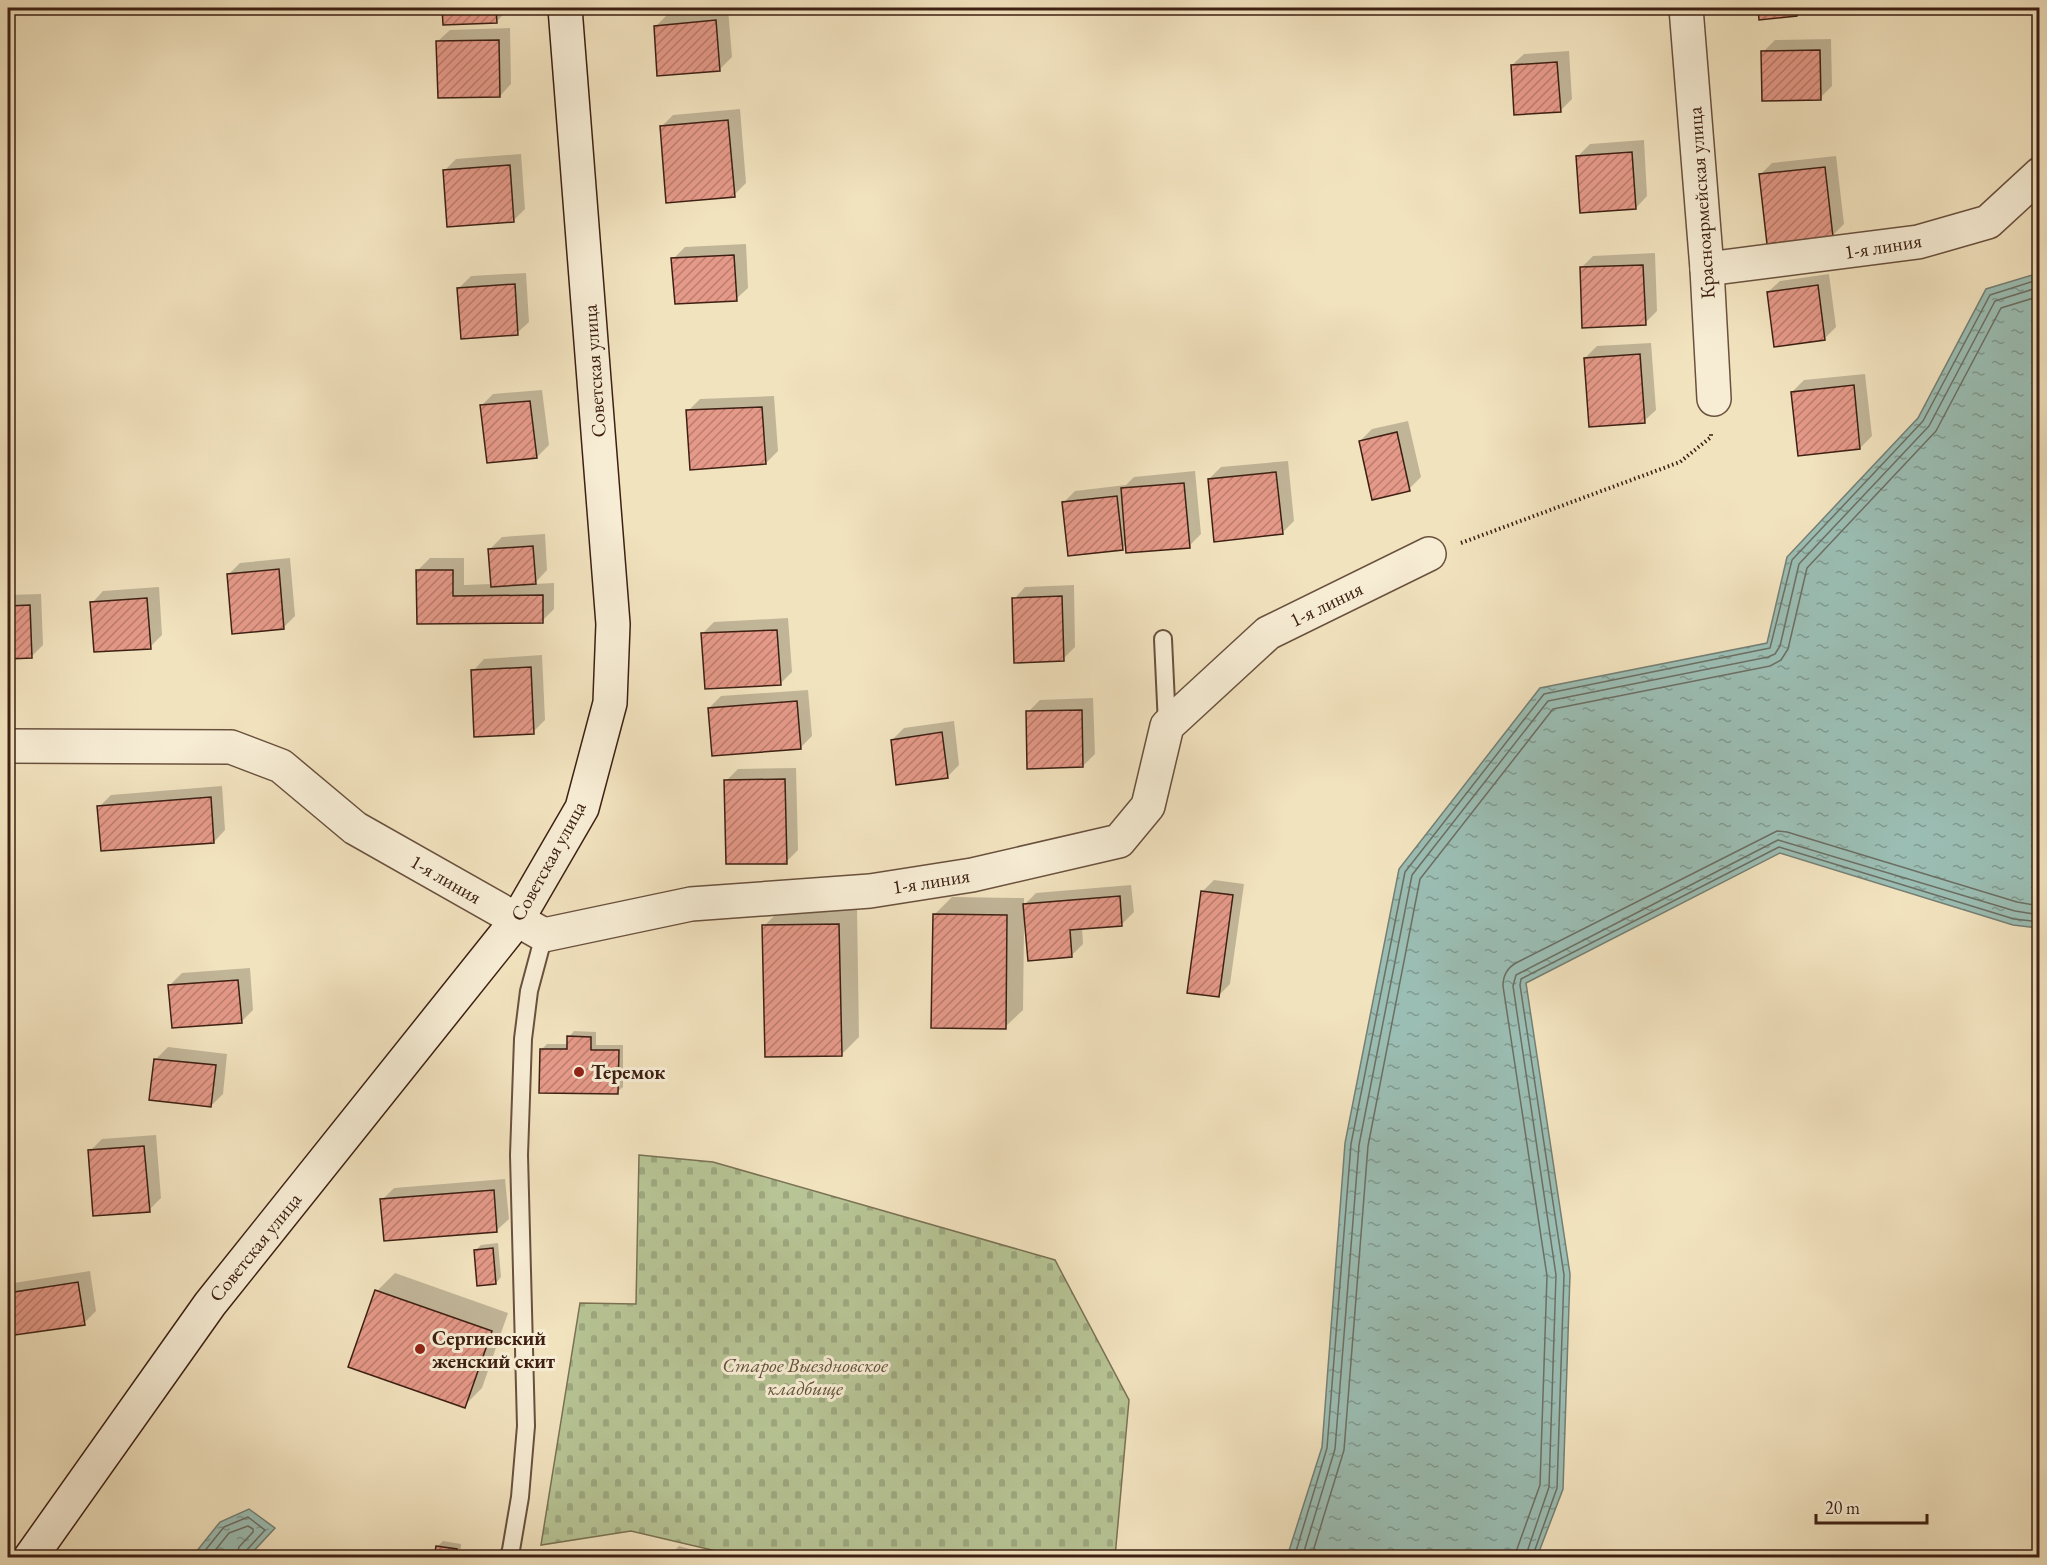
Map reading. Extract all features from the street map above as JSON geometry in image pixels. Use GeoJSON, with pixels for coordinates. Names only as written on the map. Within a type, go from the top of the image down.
{"type":"FeatureCollection","features":[{"type":"Feature","properties":{"kind":"street","name":"Советская улица"},"geometry":{"type":"LineString","coordinates":[[30,1557],[210,1304],[530,927],[582,808],[610,703],[613,624],[565,8]]}},
{"type":"Feature","properties":{"kind":"street","name":"Красноармейская улица"},"geometry":{"type":"LineString","coordinates":[[1686,8],[1707,269],[1714,399]]}},
{"type":"Feature","properties":{"kind":"street","name":"1-я линия"},"geometry":{"type":"LineString","coordinates":[[1707,269],[1918,242],[1948,234],[1988,222],[2040,174]]}},
{"type":"Feature","properties":{"kind":"street","name":"1-я линия"},"geometry":{"type":"LineString","coordinates":[[8,746],[231,747],[281,766],[355,828],[530,927],[691,904],[870,891],[972,875],[1119,841],[1148,806],[1167,726],[1268,633],[1429,554]]}},
{"type":"Feature","properties":{"kind":"lane"},"geometry":{"type":"LineString","coordinates":[[1163,639],[1167,726]]}},
{"type":"Feature","properties":{"kind":"lane"},"geometry":{"type":"LineString","coordinates":[[508,1557],[520,1497],[526,1426],[519,1155],[523,1039],[530,991],[530,927]]}},
{"type":"Feature","properties":{"kind":"path"},"geometry":{"type":"LineString","coordinates":[[1429,554],[1680,462],[1711,436],[1714,399]]}},
{"type":"Feature","properties":{"kind":"green space","name":"Старое Выездновское кладбище"},"geometry":{"type":"Polygon","coordinates":[[[639,1155],[713,1162],[1055,1260],[1129,1400],[1115,1557],[746,1558],[631,1531],[541,1545],[580,1303],[636,1304],[639,1155]]]}},
{"type":"Feature","properties":{"kind":"water"},"geometry":{"type":"Polygon","coordinates":[[[2039,273],[2039,928],[2013,925],[1780,853],[1526,983],[1570,1274],[1563,1489],[1537,1557],[1287,1557],[1322,1447],[1345,1143],[1399,869],[1540,688],[1767,643],[1787,557],[1918,418],[1986,289],[2039,273]]]}},
{"type":"Feature","properties":{"kind":"water"},"geometry":{"type":"Polygon","coordinates":[[[249,1509],[275,1528],[248,1557],[192,1557],[220,1522],[249,1509]]]}},
{"type":"Feature","properties":{"kind":"building"},"geometry":{"type":"Polygon","coordinates":[[[442,8],[496,8],[497,23],[443,25],[442,8]]]}},
{"type":"Feature","properties":{"kind":"building"},"geometry":{"type":"Polygon","coordinates":[[[1758,8],[1797,8],[1797,16],[1759,20],[1758,8]]]}},
{"type":"Feature","properties":{"kind":"building"},"geometry":{"type":"Polygon","coordinates":[[[716,20],[720,71],[657,76],[654,26],[716,20]]]}},
{"type":"Feature","properties":{"kind":"building"},"geometry":{"type":"Polygon","coordinates":[[[499,40],[500,97],[438,98],[436,41],[499,40]]]}},
{"type":"Feature","properties":{"kind":"building"},"geometry":{"type":"Polygon","coordinates":[[[1820,50],[1821,100],[1762,101],[1761,51],[1820,50]]]}},
{"type":"Feature","properties":{"kind":"building"},"geometry":{"type":"Polygon","coordinates":[[[1557,62],[1561,112],[1514,115],[1511,65],[1557,62]]]}},
{"type":"Feature","properties":{"kind":"building"},"geometry":{"type":"Polygon","coordinates":[[[728,120],[735,197],[666,203],[660,126],[728,120]]]}},
{"type":"Feature","properties":{"kind":"building"},"geometry":{"type":"Polygon","coordinates":[[[1632,152],[1636,209],[1580,213],[1576,156],[1632,152]]]}},
{"type":"Feature","properties":{"kind":"building"},"geometry":{"type":"Polygon","coordinates":[[[510,165],[514,222],[447,227],[443,170],[510,165]]]}},
{"type":"Feature","properties":{"kind":"building"},"geometry":{"type":"Polygon","coordinates":[[[1825,167],[1833,237],[1767,244],[1759,174],[1825,167]]]}},
{"type":"Feature","properties":{"kind":"building"},"geometry":{"type":"Polygon","coordinates":[[[734,255],[737,301],[675,304],[671,258],[734,255]]]}},
{"type":"Feature","properties":{"kind":"building"},"geometry":{"type":"Polygon","coordinates":[[[1643,265],[1646,325],[1582,328],[1580,267],[1643,265]]]}},
{"type":"Feature","properties":{"kind":"building"},"geometry":{"type":"Polygon","coordinates":[[[515,284],[518,335],[461,339],[457,288],[515,284]]]}},
{"type":"Feature","properties":{"kind":"building"},"geometry":{"type":"Polygon","coordinates":[[[1818,285],[1825,340],[1774,347],[1767,292],[1818,285]]]}},
{"type":"Feature","properties":{"kind":"building"},"geometry":{"type":"Polygon","coordinates":[[[1640,354],[1645,423],[1589,427],[1584,358],[1640,354]]]}},
{"type":"Feature","properties":{"kind":"building"},"geometry":{"type":"Polygon","coordinates":[[[1854,385],[1860,449],[1798,456],[1791,392],[1854,385]]]}},
{"type":"Feature","properties":{"kind":"building"},"geometry":{"type":"Polygon","coordinates":[[[530,401],[537,458],[487,463],[480,405],[530,401]]]}},
{"type":"Feature","properties":{"kind":"building"},"geometry":{"type":"Polygon","coordinates":[[[762,407],[766,464],[690,470],[686,410],[762,407]]]}},
{"type":"Feature","properties":{"kind":"building"},"geometry":{"type":"Polygon","coordinates":[[[1397,432],[1410,491],[1372,500],[1359,441],[1397,432]]]}},
{"type":"Feature","properties":{"kind":"building"},"geometry":{"type":"Polygon","coordinates":[[[1276,472],[1283,534],[1214,542],[1208,479],[1276,472]]]}},
{"type":"Feature","properties":{"kind":"building"},"geometry":{"type":"Polygon","coordinates":[[[1184,483],[1190,548],[1126,553],[1121,488],[1184,483]]]}},
{"type":"Feature","properties":{"kind":"building"},"geometry":{"type":"Polygon","coordinates":[[[1117,496],[1123,550],[1068,556],[1062,502],[1117,496]]]}},
{"type":"Feature","properties":{"kind":"building"},"geometry":{"type":"Polygon","coordinates":[[[533,546],[536,584],[491,587],[488,549],[533,546]]]}},
{"type":"Feature","properties":{"kind":"building"},"geometry":{"type":"Polygon","coordinates":[[[279,569],[284,629],[232,634],[227,574],[279,569]]]}},
{"type":"Feature","properties":{"kind":"building"},"geometry":{"type":"Polygon","coordinates":[[[416,570],[453,570],[453,596],[543,595],[543,623],[417,624],[416,570]]]}},
{"type":"Feature","properties":{"kind":"building"},"geometry":{"type":"Polygon","coordinates":[[[1062,596],[1064,661],[1014,663],[1012,598],[1062,596]]]}},
{"type":"Feature","properties":{"kind":"building"},"geometry":{"type":"Polygon","coordinates":[[[147,598],[151,649],[94,652],[90,602],[147,598]]]}},
{"type":"Feature","properties":{"kind":"building"},"geometry":{"type":"Polygon","coordinates":[[[30,605],[32,658],[8,659],[8,606],[30,605]]]}},
{"type":"Feature","properties":{"kind":"building"},"geometry":{"type":"Polygon","coordinates":[[[777,630],[781,685],[705,689],[701,633],[777,630]]]}},
{"type":"Feature","properties":{"kind":"building"},"geometry":{"type":"Polygon","coordinates":[[[531,667],[534,734],[474,737],[471,670],[531,667]]]}},
{"type":"Feature","properties":{"kind":"building"},"geometry":{"type":"Polygon","coordinates":[[[797,701],[801,749],[712,756],[708,708],[797,701]]]}},
{"type":"Feature","properties":{"kind":"building"},"geometry":{"type":"Polygon","coordinates":[[[1082,710],[1083,767],[1027,769],[1026,711],[1082,710]]]}},
{"type":"Feature","properties":{"kind":"building"},"geometry":{"type":"Polygon","coordinates":[[[942,732],[948,778],[896,785],[891,740],[942,732]]]}},
{"type":"Feature","properties":{"kind":"building"},"geometry":{"type":"Polygon","coordinates":[[[785,779],[787,864],[726,864],[724,780],[785,779]]]}},
{"type":"Feature","properties":{"kind":"building"},"geometry":{"type":"Polygon","coordinates":[[[211,797],[214,843],[101,851],[97,806],[211,797]]]}},
{"type":"Feature","properties":{"kind":"building"},"geometry":{"type":"Polygon","coordinates":[[[1201,891],[1233,895],[1219,997],[1187,993],[1201,891]]]}},
{"type":"Feature","properties":{"kind":"building"},"geometry":{"type":"Polygon","coordinates":[[[1120,896],[1122,926],[1070,930],[1072,957],[1028,961],[1023,904],[1120,896]]]}},
{"type":"Feature","properties":{"kind":"building"},"geometry":{"type":"Polygon","coordinates":[[[933,914],[1007,915],[1006,1029],[931,1028],[933,914]]]}},
{"type":"Feature","properties":{"kind":"building"},"geometry":{"type":"Polygon","coordinates":[[[839,924],[842,1056],[765,1057],[762,925],[839,924]]]}},
{"type":"Feature","properties":{"kind":"building"},"geometry":{"type":"Polygon","coordinates":[[[238,980],[242,1023],[172,1028],[168,985],[238,980]]]}},
{"type":"Feature","properties":{"kind":"building","name":"Теремок"},"geometry":{"type":"Polygon","coordinates":[[[567,1036],[591,1037],[591,1050],[619,1050],[618,1094],[539,1093],[540,1049],[567,1049],[567,1036]]]}},
{"type":"Feature","properties":{"kind":"building"},"geometry":{"type":"Polygon","coordinates":[[[154,1059],[216,1065],[211,1107],[149,1100],[154,1059]]]}},
{"type":"Feature","properties":{"kind":"building"},"geometry":{"type":"Polygon","coordinates":[[[144,1146],[150,1212],[93,1216],[88,1150],[144,1146]]]}},
{"type":"Feature","properties":{"kind":"building"},"geometry":{"type":"Polygon","coordinates":[[[494,1190],[497,1232],[384,1241],[380,1199],[494,1190]]]}},
{"type":"Feature","properties":{"kind":"building"},"geometry":{"type":"Polygon","coordinates":[[[493,1248],[496,1284],[477,1286],[474,1250],[493,1248]]]}},
{"type":"Feature","properties":{"kind":"building"},"geometry":{"type":"Polygon","coordinates":[[[78,1282],[85,1325],[8,1336],[8,1293],[78,1282]]]}},
{"type":"Feature","properties":{"kind":"building","name":"Сергиевский женский скит"},"geometry":{"type":"Polygon","coordinates":[[[375,1290],[492,1331],[465,1408],[348,1367],[375,1290]]]}},
{"type":"Feature","properties":{"kind":"building"},"geometry":{"type":"Polygon","coordinates":[[[436,1546],[457,1549],[455,1558],[434,1558],[436,1546]]]}},
{"type":"Feature","properties":{"kind":"place","name":"Теремок"},"geometry":{"type":"Point","coordinates":[579,1072]}},
{"type":"Feature","properties":{"kind":"place","name":"Сергиевский женский скит"},"geometry":{"type":"Point","coordinates":[420,1349]}}]}
